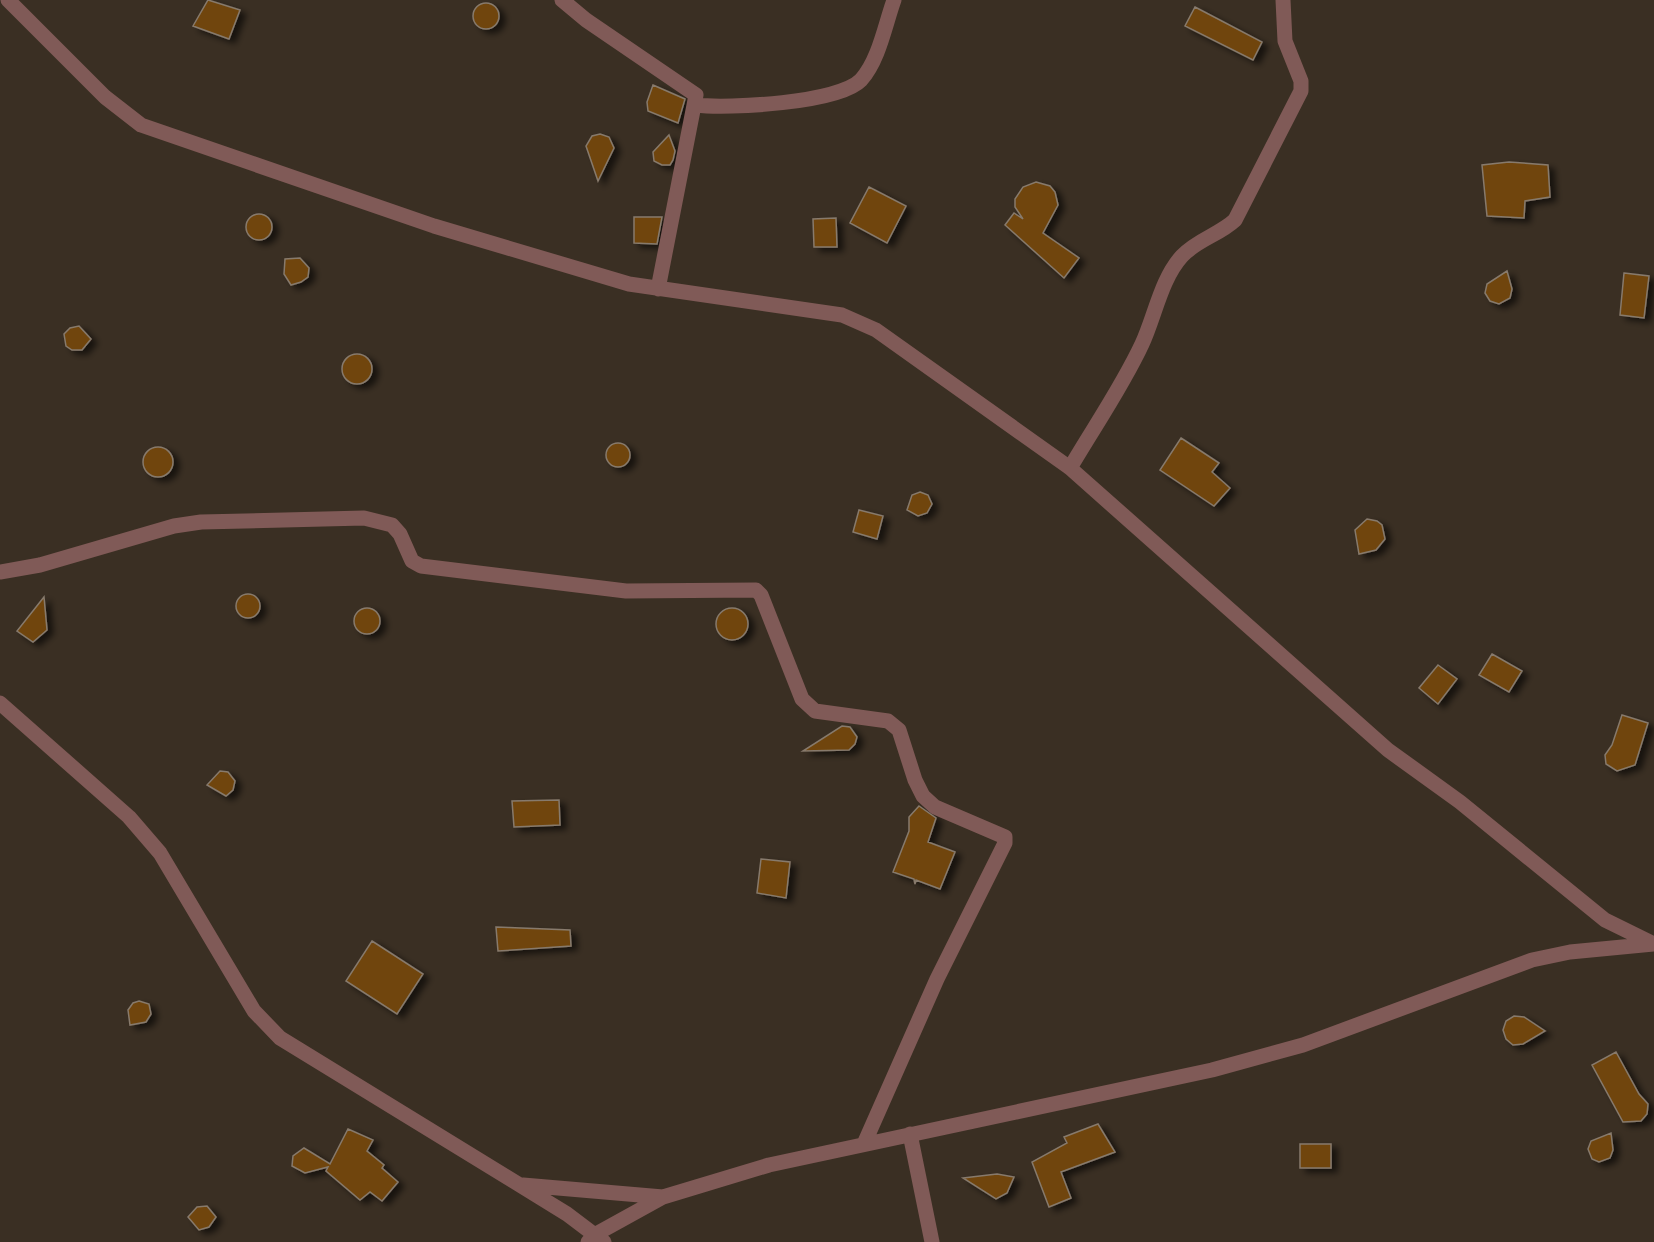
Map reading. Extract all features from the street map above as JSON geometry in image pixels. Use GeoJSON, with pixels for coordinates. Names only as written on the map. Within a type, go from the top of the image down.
{"type":"FeatureCollection","features":[{"type":"Feature","properties":{"kind":"street"},"geometry":{"type":"LineString","coordinates":[[8,0],[105,97],[141,125],[434,226],[629,284],[842,315],[876,330],[1070,468],[1389,750],[1460,802],[1605,920],[1654,944]]}},
{"type":"Feature","properties":{"kind":"street"},"geometry":{"type":"LineString","coordinates":[[562,0],[586,20],[695,93],[696,105],[658,289]]}},
{"type":"Feature","properties":{"kind":"street"},"geometry":{"type":"LineString","coordinates":[[696,105],[721,108],[750,106],[838,93],[859,82],[870,69],[894,0]]}},
{"type":"Feature","properties":{"kind":"street"},"geometry":{"type":"LineString","coordinates":[[1070,468],[1142,344],[1164,288],[1181,257],[1200,239],[1224,230],[1235,220],[1301,91],[1301,81],[1285,41],[1283,0]]}},
{"type":"Feature","properties":{"kind":"street"},"geometry":{"type":"LineString","coordinates":[[0,572],[40,566],[174,526],[201,522],[364,518],[392,525],[400,534],[412,561],[421,566],[626,591],[756,590],[761,595],[807,707],[814,711],[888,721],[895,725],[899,730],[915,780],[923,796],[934,807],[1005,837],[1005,843],[937,979],[864,1144]]}},
{"type":"Feature","properties":{"kind":"street"},"geometry":{"type":"LineString","coordinates":[[0,704],[129,817],[160,853],[254,1011],[280,1038],[520,1185],[596,1239],[663,1197],[769,1165],[1212,1070],[1303,1045],[1532,960],[1570,952],[1654,944]]}},
{"type":"Feature","properties":{"kind":"street"},"geometry":{"type":"LineString","coordinates":[[910,1134],[932,1242]]}},
{"type":"Feature","properties":{"kind":"street"},"geometry":{"type":"LineString","coordinates":[[520,1185],[663,1197]]}},
{"type":"Feature","properties":{"kind":"building"},"geometry":{"type":"Polygon","coordinates":[[[208,0],[240,10],[229,39],[193,26],[208,0]]]}},
{"type":"Feature","properties":{"kind":"building"},"geometry":{"type":"Polygon","coordinates":[[[486,3],[496,6],[499,16],[496,26],[486,29],[476,26],[473,16],[476,6],[486,3]]]}},
{"type":"Feature","properties":{"kind":"building"},"geometry":{"type":"Polygon","coordinates":[[[1195,7],[1262,42],[1253,60],[1185,26],[1195,7]]]}},
{"type":"Feature","properties":{"kind":"building"},"geometry":{"type":"Polygon","coordinates":[[[653,85],[685,99],[678,123],[648,111],[647,102],[653,85]]]}},
{"type":"Feature","properties":{"kind":"building"},"geometry":{"type":"Polygon","coordinates":[[[600,134],[609,137],[614,148],[598,181],[586,146],[592,136],[600,134]]]}},
{"type":"Feature","properties":{"kind":"building"},"geometry":{"type":"Polygon","coordinates":[[[669,135],[675,151],[673,160],[670,165],[662,165],[654,161],[653,152],[669,135]]]}},
{"type":"Feature","properties":{"kind":"building"},"geometry":{"type":"Polygon","coordinates":[[[1509,162],[1548,165],[1550,197],[1525,201],[1524,218],[1487,216],[1482,165],[1509,162]]]}},
{"type":"Feature","properties":{"kind":"building"},"geometry":{"type":"Polygon","coordinates":[[[1036,182],[1050,186],[1055,192],[1058,205],[1043,233],[1079,258],[1064,278],[1005,225],[1014,213],[1023,219],[1015,207],[1015,199],[1023,187],[1036,182]]]}},
{"type":"Feature","properties":{"kind":"building"},"geometry":{"type":"Polygon","coordinates":[[[869,187],[906,206],[887,243],[850,223],[869,187]]]}},
{"type":"Feature","properties":{"kind":"building"},"geometry":{"type":"Polygon","coordinates":[[[259,214],[268,218],[272,227],[268,236],[259,240],[250,236],[246,227],[250,218],[259,214]]]}},
{"type":"Feature","properties":{"kind":"building"},"geometry":{"type":"Polygon","coordinates":[[[634,217],[662,217],[657,244],[634,243],[634,217]]]}},
{"type":"Feature","properties":{"kind":"building"},"geometry":{"type":"Polygon","coordinates":[[[836,218],[837,247],[814,247],[813,219],[836,218]]]}},
{"type":"Feature","properties":{"kind":"building"},"geometry":{"type":"Polygon","coordinates":[[[300,258],[309,268],[308,277],[291,285],[284,274],[285,259],[300,258]]]}},
{"type":"Feature","properties":{"kind":"building"},"geometry":{"type":"Polygon","coordinates":[[[1507,271],[1512,289],[1510,298],[1499,304],[1490,301],[1485,293],[1487,284],[1507,271]]]}},
{"type":"Feature","properties":{"kind":"building"},"geometry":{"type":"Polygon","coordinates":[[[1624,273],[1649,276],[1644,318],[1620,315],[1624,273]]]}},
{"type":"Feature","properties":{"kind":"building"},"geometry":{"type":"Polygon","coordinates":[[[79,326],[91,339],[82,350],[72,350],[66,346],[64,334],[70,328],[79,326]]]}},
{"type":"Feature","properties":{"kind":"building"},"geometry":{"type":"Polygon","coordinates":[[[357,354],[368,358],[372,369],[368,380],[357,384],[346,380],[342,369],[346,358],[357,354]]]}},
{"type":"Feature","properties":{"kind":"building"},"geometry":{"type":"Polygon","coordinates":[[[1181,438],[1219,463],[1212,472],[1230,488],[1214,506],[1160,470],[1181,438]]]}},
{"type":"Feature","properties":{"kind":"building"},"geometry":{"type":"Polygon","coordinates":[[[618,443],[623,444],[629,450],[629,460],[623,466],[618,467],[613,466],[607,460],[606,455],[607,450],[613,444],[618,443]]]}},
{"type":"Feature","properties":{"kind":"building"},"geometry":{"type":"Polygon","coordinates":[[[158,447],[168,452],[173,462],[168,472],[158,477],[148,472],[143,462],[148,452],[158,447]]]}},
{"type":"Feature","properties":{"kind":"building"},"geometry":{"type":"Polygon","coordinates":[[[920,492],[928,495],[932,504],[927,513],[918,516],[907,510],[912,495],[920,492]]]}},
{"type":"Feature","properties":{"kind":"building"},"geometry":{"type":"Polygon","coordinates":[[[859,510],[883,516],[877,539],[853,532],[859,510]]]}},
{"type":"Feature","properties":{"kind":"building"},"geometry":{"type":"Polygon","coordinates":[[[1367,519],[1377,521],[1382,525],[1385,539],[1376,550],[1359,554],[1355,530],[1367,519]]]}},
{"type":"Feature","properties":{"kind":"building"},"geometry":{"type":"Polygon","coordinates":[[[248,594],[253,595],[259,601],[259,611],[253,617],[248,618],[243,617],[237,611],[236,606],[237,601],[243,595],[248,594]]]}},
{"type":"Feature","properties":{"kind":"building"},"geometry":{"type":"Polygon","coordinates":[[[44,597],[47,630],[33,642],[17,631],[44,597]]]}},
{"type":"Feature","properties":{"kind":"building"},"geometry":{"type":"Polygon","coordinates":[[[367,608],[376,612],[380,621],[376,630],[367,634],[358,630],[354,621],[358,612],[367,608]]]}},
{"type":"Feature","properties":{"kind":"building"},"geometry":{"type":"Polygon","coordinates":[[[732,608],[744,612],[748,624],[744,636],[732,640],[720,636],[716,624],[720,612],[732,608]]]}},
{"type":"Feature","properties":{"kind":"building"},"geometry":{"type":"Polygon","coordinates":[[[1492,654],[1522,671],[1509,692],[1479,675],[1492,654]]]}},
{"type":"Feature","properties":{"kind":"building"},"geometry":{"type":"Polygon","coordinates":[[[1438,665],[1457,679],[1438,704],[1419,688],[1438,665]]]}},
{"type":"Feature","properties":{"kind":"building"},"geometry":{"type":"Polygon","coordinates":[[[1622,715],[1648,723],[1635,765],[1617,771],[1606,764],[1605,755],[1612,745],[1622,715]]]}},
{"type":"Feature","properties":{"kind":"building"},"geometry":{"type":"Polygon","coordinates":[[[842,726],[850,727],[857,737],[855,744],[849,750],[803,751],[842,726]]]}},
{"type":"Feature","properties":{"kind":"building"},"geometry":{"type":"Polygon","coordinates":[[[220,771],[228,772],[235,781],[233,790],[226,796],[207,785],[220,771]]]}},
{"type":"Feature","properties":{"kind":"building"},"geometry":{"type":"Polygon","coordinates":[[[559,800],[560,825],[514,827],[512,801],[559,800]]]}},
{"type":"Feature","properties":{"kind":"building"},"geometry":{"type":"Polygon","coordinates":[[[919,806],[936,818],[928,842],[955,852],[940,889],[916,880],[915,884],[914,879],[893,872],[909,831],[909,817],[919,806]]]}},
{"type":"Feature","properties":{"kind":"building"},"geometry":{"type":"Polygon","coordinates":[[[761,859],[790,862],[786,898],[757,893],[761,859]]]}},
{"type":"Feature","properties":{"kind":"building"},"geometry":{"type":"Polygon","coordinates":[[[496,927],[570,930],[571,946],[498,951],[496,927]]]}},
{"type":"Feature","properties":{"kind":"building"},"geometry":{"type":"Polygon","coordinates":[[[372,941],[423,974],[397,1014],[346,981],[372,941]]]}},
{"type":"Feature","properties":{"kind":"building"},"geometry":{"type":"Polygon","coordinates":[[[139,1001],[149,1004],[151,1014],[146,1022],[130,1025],[128,1010],[133,1003],[139,1001]]]}},
{"type":"Feature","properties":{"kind":"building"},"geometry":{"type":"Polygon","coordinates":[[[1514,1016],[1524,1017],[1545,1031],[1523,1044],[1513,1045],[1506,1039],[1503,1030],[1506,1021],[1514,1016]]]}},
{"type":"Feature","properties":{"kind":"building"},"geometry":{"type":"Polygon","coordinates":[[[1616,1052],[1639,1094],[1648,1104],[1647,1114],[1641,1121],[1623,1122],[1592,1065],[1616,1052]]]}},
{"type":"Feature","properties":{"kind":"building"},"geometry":{"type":"Polygon","coordinates":[[[1098,1124],[1115,1152],[1061,1172],[1071,1198],[1049,1207],[1032,1162],[1067,1143],[1064,1137],[1098,1124]]]}},
{"type":"Feature","properties":{"kind":"building"},"geometry":{"type":"Polygon","coordinates":[[[348,1129],[373,1140],[367,1151],[384,1165],[382,1168],[398,1182],[382,1201],[370,1192],[360,1200],[326,1171],[328,1167],[305,1173],[292,1166],[293,1156],[304,1148],[330,1164],[348,1129]]]}},
{"type":"Feature","properties":{"kind":"building"},"geometry":{"type":"Polygon","coordinates":[[[1611,1133],[1613,1150],[1610,1158],[1599,1162],[1592,1159],[1588,1149],[1591,1141],[1611,1133]]]}},
{"type":"Feature","properties":{"kind":"building"},"geometry":{"type":"Polygon","coordinates":[[[1300,1144],[1331,1144],[1331,1168],[1300,1168],[1300,1144]]]}},
{"type":"Feature","properties":{"kind":"building"},"geometry":{"type":"Polygon","coordinates":[[[997,1174],[1014,1177],[1007,1193],[996,1199],[963,1178],[997,1174]]]}},
{"type":"Feature","properties":{"kind":"building"},"geometry":{"type":"Polygon","coordinates":[[[207,1206],[216,1217],[209,1227],[199,1230],[188,1217],[197,1207],[207,1206]]]}}]}
